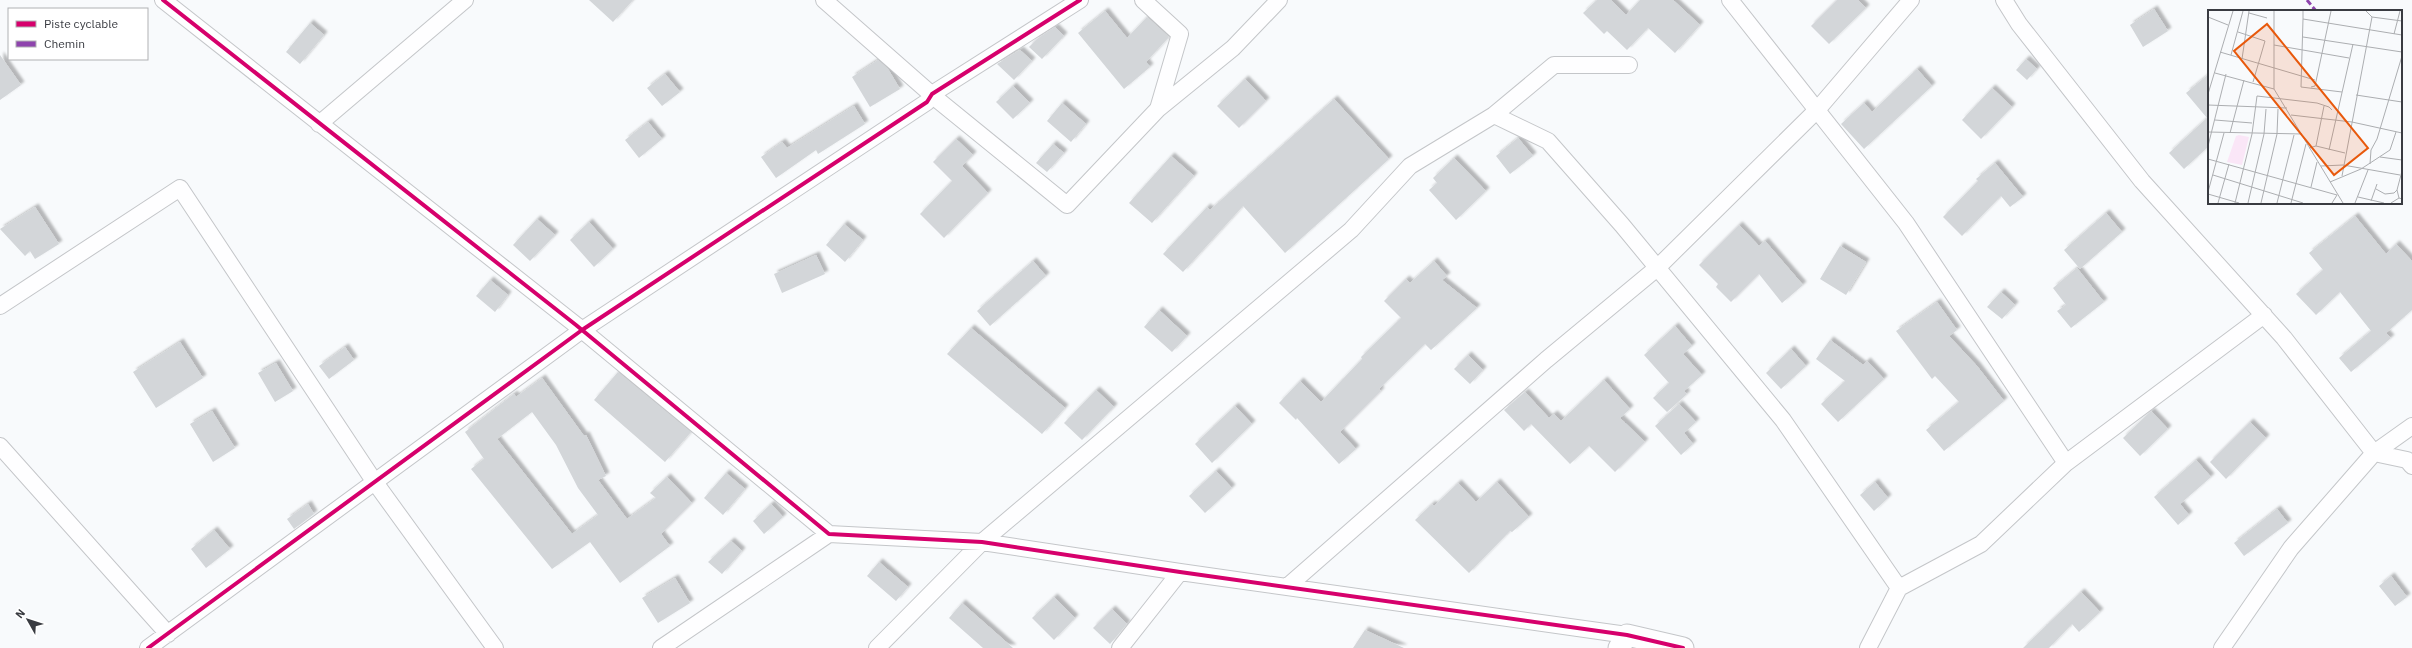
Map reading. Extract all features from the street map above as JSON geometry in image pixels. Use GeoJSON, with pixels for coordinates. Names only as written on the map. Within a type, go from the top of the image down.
{"type":"FeatureCollection","features":[{"type":"Feature","properties":{"kind":"street"},"geometry":{"type":"LineString","coordinates":[[163,0],[582,330],[829,534],[982,542],[1180,572],[1288,586],[1623,642],[1683,648]]}},
{"type":"Feature","properties":{"kind":"street"},"geometry":{"type":"LineString","coordinates":[[320,124],[465,0]]}},
{"type":"Feature","properties":{"kind":"street"},"geometry":{"type":"LineString","coordinates":[[824,0],[932,94],[1067,205],[1158,109],[1233,48],[1279,0]]}},
{"type":"Feature","properties":{"kind":"street"},"geometry":{"type":"LineString","coordinates":[[148,648],[582,330],[927,102],[932,94],[1080,0]]}},
{"type":"Feature","properties":{"kind":"street"},"geometry":{"type":"LineString","coordinates":[[1143,0],[1180,34],[1158,109]]}},
{"type":"Feature","properties":{"kind":"street"},"geometry":{"type":"LineString","coordinates":[[1730,0],[1906,223],[2066,463]]}},
{"type":"Feature","properties":{"kind":"street"},"geometry":{"type":"LineString","coordinates":[[1288,586],[1546,360],[1657,268],[1817,110],[1912,0]]}},
{"type":"Feature","properties":{"kind":"street"},"geometry":{"type":"LineString","coordinates":[[2004,0],[2019,24],[2142,181],[2284,338],[2374,453],[2407,460],[2412,466]]}},
{"type":"Feature","properties":{"kind":"street"},"geometry":{"type":"LineString","coordinates":[[877,648],[982,542],[1351,230],[1410,166],[1494,115],[1554,65],[1629,65]]}},
{"type":"Feature","properties":{"kind":"street"},"geometry":{"type":"LineString","coordinates":[[1494,115],[1548,140],[1657,268],[1783,420],[1899,588]]}},
{"type":"Feature","properties":{"kind":"street"},"geometry":{"type":"LineString","coordinates":[[0,306],[180,188],[374,481],[495,648]]}},
{"type":"Feature","properties":{"kind":"street"},"geometry":{"type":"LineString","coordinates":[[1868,648],[1899,588],[1981,544],[2066,463],[2264,315]]}},
{"type":"Feature","properties":{"kind":"street"},"geometry":{"type":"LineString","coordinates":[[2222,648],[2291,548],[2374,453],[2412,426]]}},
{"type":"Feature","properties":{"kind":"street"},"geometry":{"type":"LineString","coordinates":[[0,446],[168,634]]}},
{"type":"Feature","properties":{"kind":"street"},"geometry":{"type":"LineString","coordinates":[[661,648],[829,534]]}},
{"type":"Feature","properties":{"kind":"street"},"geometry":{"type":"LineString","coordinates":[[1120,648],[1180,572]]}},
{"type":"Feature","properties":{"kind":"building"},"geometry":{"type":"Polygon","coordinates":[[[589,0],[633,0],[613,22],[589,0]]]}},
{"type":"Feature","properties":{"kind":"building"},"geometry":{"type":"Polygon","coordinates":[[[1597,0],[1611,0],[1626,15],[1640,0],[1673,0],[1700,25],[1675,53],[1648,28],[1627,50],[1607,31],[1604,34],[1583,13],[1597,0]]]}},
{"type":"Feature","properties":{"kind":"building"},"geometry":{"type":"Polygon","coordinates":[[[1837,0],[1858,0],[1866,8],[1829,44],[1811,26],[1837,0]]]}},
{"type":"Feature","properties":{"kind":"building"},"geometry":{"type":"Polygon","coordinates":[[[2154,9],[2168,31],[2143,47],[2130,25],[2154,9]]]}},
{"type":"Feature","properties":{"kind":"building"},"geometry":{"type":"Polygon","coordinates":[[[1105,11],[1127,38],[1147,17],[1169,37],[1146,62],[1150,67],[1124,89],[1078,33],[1105,11]]]}},
{"type":"Feature","properties":{"kind":"building"},"geometry":{"type":"Polygon","coordinates":[[[310,23],[324,35],[300,64],[286,52],[310,23]]]}},
{"type":"Feature","properties":{"kind":"building"},"geometry":{"type":"Polygon","coordinates":[[[1055,27],[1064,36],[1042,59],[1029,47],[1037,39],[1055,27]]]}},
{"type":"Feature","properties":{"kind":"building"},"geometry":{"type":"Polygon","coordinates":[[[1020,50],[1032,61],[1014,80],[997,64],[1020,50]]]}},
{"type":"Feature","properties":{"kind":"building"},"geometry":{"type":"Polygon","coordinates":[[[0,55],[21,85],[0,100],[0,55]]]}},
{"type":"Feature","properties":{"kind":"building"},"geometry":{"type":"Polygon","coordinates":[[[2026,59],[2037,69],[2027,80],[2016,70],[2026,59]]]}},
{"type":"Feature","properties":{"kind":"building"},"geometry":{"type":"Polygon","coordinates":[[[878,60],[888,69],[900,89],[870,107],[852,77],[878,60]]]}},
{"type":"Feature","properties":{"kind":"building"},"geometry":{"type":"Polygon","coordinates":[[[1917,69],[1932,86],[1864,149],[1841,124],[1864,103],[1872,112],[1917,69]]]}},
{"type":"Feature","properties":{"kind":"building"},"geometry":{"type":"Polygon","coordinates":[[[665,74],[680,92],[662,106],[647,88],[665,74]]]}},
{"type":"Feature","properties":{"kind":"building"},"geometry":{"type":"Polygon","coordinates":[[[2208,75],[2208,147],[2184,169],[2169,153],[2207,118],[2186,93],[2208,75]]]}},
{"type":"Feature","properties":{"kind":"building"},"geometry":{"type":"Polygon","coordinates":[[[1245,79],[1266,101],[1239,128],[1217,106],[1245,79]]]}},
{"type":"Feature","properties":{"kind":"building"},"geometry":{"type":"Polygon","coordinates":[[[1013,86],[1030,103],[1013,119],[996,102],[1013,86]]]}},
{"type":"Feature","properties":{"kind":"building"},"geometry":{"type":"Polygon","coordinates":[[[1992,88],[2012,107],[1981,139],[1962,120],[1992,88]]]}},
{"type":"Feature","properties":{"kind":"building"},"geometry":{"type":"Polygon","coordinates":[[[1334,99],[1389,159],[1324,218],[1285,253],[1243,206],[1183,272],[1163,254],[1207,207],[1210,210],[1334,99]]]}},
{"type":"Feature","properties":{"kind":"building"},"geometry":{"type":"Polygon","coordinates":[[[1062,103],[1086,124],[1071,142],[1047,121],[1062,103]]]}},
{"type":"Feature","properties":{"kind":"building"},"geometry":{"type":"Polygon","coordinates":[[[854,106],[865,124],[818,154],[816,150],[776,178],[761,157],[782,142],[787,148],[854,106]]]}},
{"type":"Feature","properties":{"kind":"building"},"geometry":{"type":"Polygon","coordinates":[[[648,122],[662,139],[639,158],[625,140],[648,122]]]}},
{"type":"Feature","properties":{"kind":"building"},"geometry":{"type":"Polygon","coordinates":[[[1518,138],[1533,156],[1510,174],[1496,156],[1518,138]]]}},
{"type":"Feature","properties":{"kind":"building"},"geometry":{"type":"Polygon","coordinates":[[[956,139],[973,155],[962,166],[988,193],[944,238],[920,214],[952,181],[933,162],[956,139]]]}},
{"type":"Feature","properties":{"kind":"building"},"geometry":{"type":"Polygon","coordinates":[[[1053,144],[1064,153],[1047,172],[1036,163],[1053,144]]]}},
{"type":"Feature","properties":{"kind":"building"},"geometry":{"type":"Polygon","coordinates":[[[1171,156],[1194,176],[1152,223],[1129,203],[1171,156]]]}},
{"type":"Feature","properties":{"kind":"building"},"geometry":{"type":"Polygon","coordinates":[[[1454,158],[1486,191],[1456,220],[1429,190],[1437,183],[1433,178],[1454,158]]]}},
{"type":"Feature","properties":{"kind":"building"},"geometry":{"type":"Polygon","coordinates":[[[1995,163],[2023,197],[2010,207],[2001,196],[1962,236],[1943,217],[1978,181],[1976,179],[1995,163]]]}},
{"type":"Feature","properties":{"kind":"building"},"geometry":{"type":"Polygon","coordinates":[[[35,207],[59,244],[35,259],[30,251],[25,256],[0,229],[35,207]]]}},
{"type":"Feature","properties":{"kind":"building"},"geometry":{"type":"Polygon","coordinates":[[[2106,213],[2122,232],[2080,269],[2064,250],[2106,213]]]}},
{"type":"Feature","properties":{"kind":"building"},"geometry":{"type":"Polygon","coordinates":[[[2355,216],[2386,254],[2396,244],[2412,261],[2412,310],[2386,333],[2391,338],[2351,372],[2339,358],[2371,331],[2340,292],[2316,315],[2296,294],[2323,270],[2309,253],[2355,216]]]}},
{"type":"Feature","properties":{"kind":"building"},"geometry":{"type":"Polygon","coordinates":[[[537,219],[555,235],[530,261],[513,245],[537,219]]]}},
{"type":"Feature","properties":{"kind":"building"},"geometry":{"type":"Polygon","coordinates":[[[589,222],[613,249],[594,267],[570,240],[589,222]]]}},
{"type":"Feature","properties":{"kind":"building"},"geometry":{"type":"Polygon","coordinates":[[[844,224],[863,240],[845,262],[826,245],[844,224]]]}},
{"type":"Feature","properties":{"kind":"building"},"geometry":{"type":"Polygon","coordinates":[[[1739,225],[1759,246],[1765,241],[1803,285],[1782,303],[1759,274],[1731,302],[1716,287],[1718,284],[1699,265],[1739,225]]]}},
{"type":"Feature","properties":{"kind":"building"},"geometry":{"type":"Polygon","coordinates":[[[1840,246],[1866,262],[1846,295],[1820,279],[1840,246]]]}},
{"type":"Feature","properties":{"kind":"building"},"geometry":{"type":"Polygon","coordinates":[[[816,255],[825,274],[782,293],[774,274],[816,255]]]}},
{"type":"Feature","properties":{"kind":"building"},"geometry":{"type":"Polygon","coordinates":[[[1033,261],[1046,276],[990,326],[977,311],[1033,261]]]}},
{"type":"Feature","properties":{"kind":"building"},"geometry":{"type":"Polygon","coordinates":[[[1434,261],[1447,276],[1442,280],[1477,308],[1431,350],[1425,344],[1379,389],[1381,391],[1340,432],[1356,449],[1339,464],[1297,418],[1296,420],[1279,403],[1300,381],[1321,402],[1362,359],[1361,357],[1401,318],[1384,301],[1406,279],[1410,283],[1434,261]]]}},
{"type":"Feature","properties":{"kind":"building"},"geometry":{"type":"Polygon","coordinates":[[[2077,268],[2104,302],[2071,328],[2057,311],[2066,305],[2053,288],[2077,268]]]}},
{"type":"Feature","properties":{"kind":"building"},"geometry":{"type":"Polygon","coordinates":[[[490,280],[508,295],[495,312],[476,296],[490,280]]]}},
{"type":"Feature","properties":{"kind":"building"},"geometry":{"type":"Polygon","coordinates":[[[2001,292],[2015,305],[2002,319],[1987,307],[2001,292]]]}},
{"type":"Feature","properties":{"kind":"building"},"geometry":{"type":"Polygon","coordinates":[[[1937,302],[1957,330],[1949,336],[1977,366],[2004,401],[1944,451],[1926,430],[1959,402],[1935,376],[1932,379],[1896,331],[1937,302]]]}},
{"type":"Feature","properties":{"kind":"building"},"geometry":{"type":"Polygon","coordinates":[[[1159,310],[1187,336],[1172,352],[1144,327],[1159,310]]]}},
{"type":"Feature","properties":{"kind":"building"},"geometry":{"type":"Polygon","coordinates":[[[1675,326],[1692,346],[1683,354],[1702,375],[1684,391],[1687,394],[1667,412],[1653,398],[1669,383],[1644,355],[1675,326]]]}},
{"type":"Feature","properties":{"kind":"building"},"geometry":{"type":"Polygon","coordinates":[[[971,328],[1065,408],[1042,434],[947,354],[971,328]]]}},
{"type":"Feature","properties":{"kind":"building"},"geometry":{"type":"Polygon","coordinates":[[[1830,340],[1863,365],[1867,361],[1884,379],[1838,422],[1821,404],[1845,381],[1816,359],[1830,340]]]}},
{"type":"Feature","properties":{"kind":"building"},"geometry":{"type":"Polygon","coordinates":[[[180,342],[203,378],[156,408],[133,372],[180,342]]]}},
{"type":"Feature","properties":{"kind":"building"},"geometry":{"type":"Polygon","coordinates":[[[345,347],[354,360],[329,379],[319,366],[345,347]]]}},
{"type":"Feature","properties":{"kind":"building"},"geometry":{"type":"Polygon","coordinates":[[[1791,349],[1806,366],[1781,389],[1766,373],[1791,349]]]}},
{"type":"Feature","properties":{"kind":"building"},"geometry":{"type":"Polygon","coordinates":[[[1468,355],[1483,370],[1470,384],[1454,369],[1468,355]]]}},
{"type":"Feature","properties":{"kind":"building"},"geometry":{"type":"Polygon","coordinates":[[[276,363],[293,391],[275,402],[258,373],[276,363]]]}},
{"type":"Feature","properties":{"kind":"building"},"geometry":{"type":"Polygon","coordinates":[[[618,372],[691,432],[665,462],[594,400],[618,372]]]}},
{"type":"Feature","properties":{"kind":"building"},"geometry":{"type":"Polygon","coordinates":[[[542,378],[584,436],[586,435],[606,476],[598,480],[627,519],[656,498],[650,493],[667,477],[692,503],[661,534],[670,546],[620,583],[590,542],[552,569],[471,469],[484,459],[465,432],[514,394],[516,397],[542,378]],[[532,412],[497,439],[572,534],[598,515],[578,488],[556,445],[532,412]]]}},
{"type":"Feature","properties":{"kind":"building"},"geometry":{"type":"Polygon","coordinates":[[[1604,380],[1630,409],[1620,418],[1645,442],[1615,472],[1589,446],[1570,464],[1531,424],[1524,431],[1504,410],[1525,392],[1549,418],[1554,414],[1561,421],[1604,380]]]}},
{"type":"Feature","properties":{"kind":"building"},"geometry":{"type":"Polygon","coordinates":[[[1096,390],[1114,407],[1082,440],[1064,423],[1096,390]]]}},
{"type":"Feature","properties":{"kind":"building"},"geometry":{"type":"Polygon","coordinates":[[[1679,404],[1696,422],[1684,433],[1693,444],[1681,455],[1655,426],[1679,404]]]}},
{"type":"Feature","properties":{"kind":"building"},"geometry":{"type":"Polygon","coordinates":[[[1235,406],[1252,424],[1212,463],[1195,444],[1235,406]]]}},
{"type":"Feature","properties":{"kind":"building"},"geometry":{"type":"Polygon","coordinates":[[[212,411],[235,448],[213,462],[190,424],[212,411]]]}},
{"type":"Feature","properties":{"kind":"building"},"geometry":{"type":"Polygon","coordinates":[[[2151,411],[2168,429],[2140,456],[2123,438],[2151,411]]]}},
{"type":"Feature","properties":{"kind":"building"},"geometry":{"type":"Polygon","coordinates":[[[2250,422],[2266,438],[2226,479],[2210,462],[2250,422]]]}},
{"type":"Feature","properties":{"kind":"building"},"geometry":{"type":"Polygon","coordinates":[[[2196,460],[2211,477],[2180,504],[2189,515],[2178,525],[2154,497],[2196,460]]]}},
{"type":"Feature","properties":{"kind":"building"},"geometry":{"type":"Polygon","coordinates":[[[1216,471],[1232,488],[1205,513],[1189,496],[1216,471]]]}},
{"type":"Feature","properties":{"kind":"building"},"geometry":{"type":"Polygon","coordinates":[[[726,473],[745,489],[723,515],[704,498],[726,473]]]}},
{"type":"Feature","properties":{"kind":"building"},"geometry":{"type":"Polygon","coordinates":[[[1497,482],[1529,517],[1512,532],[1510,531],[1469,573],[1415,520],[1432,504],[1434,506],[1458,483],[1476,502],[1497,482]]]}},
{"type":"Feature","properties":{"kind":"building"},"geometry":{"type":"Polygon","coordinates":[[[1875,482],[1888,498],[1874,511],[1860,495],[1875,482]]]}},
{"type":"Feature","properties":{"kind":"building"},"geometry":{"type":"Polygon","coordinates":[[[308,504],[314,514],[294,529],[287,519],[308,504]]]}},
{"type":"Feature","properties":{"kind":"building"},"geometry":{"type":"Polygon","coordinates":[[[771,504],[783,517],[764,534],[753,521],[771,504]]]}},
{"type":"Feature","properties":{"kind":"building"},"geometry":{"type":"Polygon","coordinates":[[[2277,509],[2288,523],[2244,556],[2234,543],[2277,509]]]}},
{"type":"Feature","properties":{"kind":"building"},"geometry":{"type":"Polygon","coordinates":[[[214,530],[230,549],[206,568],[191,549],[214,530]]]}},
{"type":"Feature","properties":{"kind":"building"},"geometry":{"type":"Polygon","coordinates":[[[731,541],[742,551],[722,574],[708,562],[731,541]]]}},
{"type":"Feature","properties":{"kind":"building"},"geometry":{"type":"Polygon","coordinates":[[[879,562],[908,587],[896,601],[867,576],[879,562]]]}},
{"type":"Feature","properties":{"kind":"building"},"geometry":{"type":"Polygon","coordinates":[[[2391,576],[2407,597],[2395,606],[2379,586],[2391,576]]]}},
{"type":"Feature","properties":{"kind":"building"},"geometry":{"type":"Polygon","coordinates":[[[675,578],[690,603],[658,623],[642,598],[675,578]]]}},
{"type":"Feature","properties":{"kind":"building"},"geometry":{"type":"Polygon","coordinates":[[[2081,592],[2100,612],[2079,632],[2072,624],[2049,648],[2023,648],[2081,592]]]}},
{"type":"Feature","properties":{"kind":"building"},"geometry":{"type":"Polygon","coordinates":[[[1054,597],[1075,618],[1054,640],[1032,618],[1054,597]]]}},
{"type":"Feature","properties":{"kind":"building"},"geometry":{"type":"Polygon","coordinates":[[[962,603],[1013,648],[983,648],[949,618],[962,603]]]}},
{"type":"Feature","properties":{"kind":"building"},"geometry":{"type":"Polygon","coordinates":[[[1112,609],[1127,624],[1110,644],[1093,628],[1112,609]]]}},
{"type":"Feature","properties":{"kind":"building"},"geometry":{"type":"Polygon","coordinates":[[[1365,630],[1404,648],[1353,648],[1365,630]]]}},
{"type":"Feature","properties":{"kind":"marked path"},"geometry":{"type":"LineString","coordinates":[[2307,0],[2315,10]]}},
{"type":"Feature","properties":{"kind":"cycle path"},"geometry":{"type":"LineString","coordinates":[[163,0],[576,325],[829,534],[982,542],[1180,572],[1627,635],[1683,648]]}},
{"type":"Feature","properties":{"kind":"cycle path"},"geometry":{"type":"LineString","coordinates":[[148,648],[582,330],[927,102],[932,94],[1080,0]]}}]}
